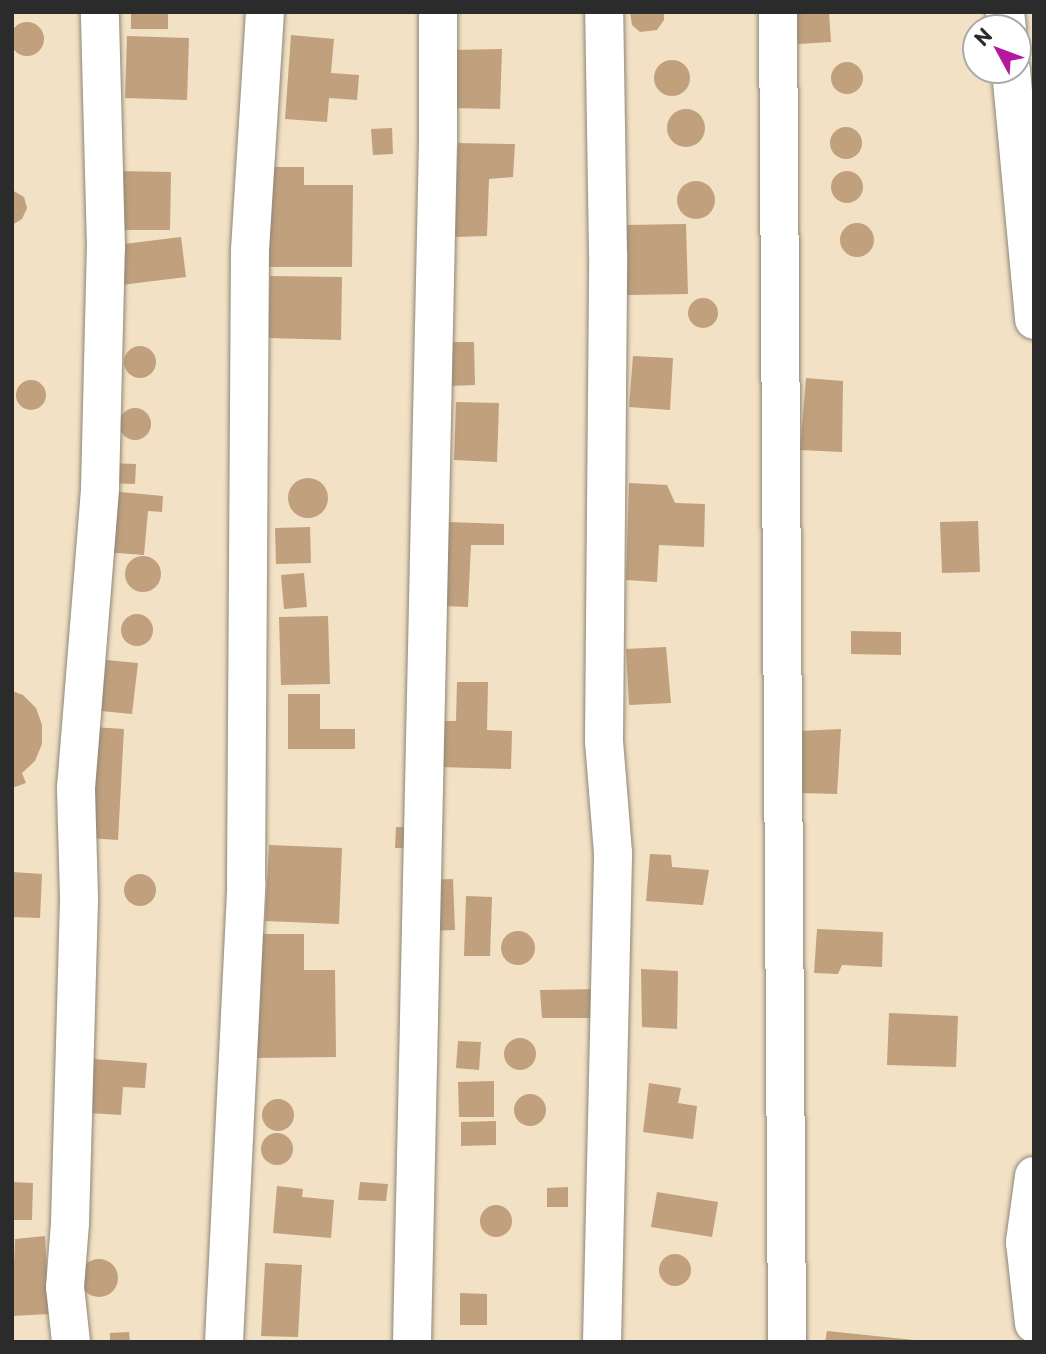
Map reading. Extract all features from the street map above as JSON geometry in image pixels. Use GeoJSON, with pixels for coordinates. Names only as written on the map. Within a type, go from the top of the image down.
{"type":"FeatureCollection","features":[{"type":"Feature","properties":{"kind":"street"},"geometry":{"type":"LineString","coordinates":[[71,1342],[65,1287],[71,1223],[79,897],[76,788],[100,488],[106,248],[100,12]]}},
{"type":"Feature","properties":{"kind":"street"},"geometry":{"type":"LineString","coordinates":[[224,1342],[246,884],[250,250],[265,12]]}},
{"type":"Feature","properties":{"kind":"street"},"geometry":{"type":"LineString","coordinates":[[412,1342],[438,141],[438,12]]}},
{"type":"Feature","properties":{"kind":"street"},"geometry":{"type":"LineString","coordinates":[[602,1342],[613,853],[604,740],[608,281],[604,12]]}},
{"type":"Feature","properties":{"kind":"street"},"geometry":{"type":"LineString","coordinates":[[778,12],[787,1342]]}},
{"type":"Feature","properties":{"kind":"street"},"geometry":{"type":"LineString","coordinates":[[1012,84],[1034,320]]}},
{"type":"Feature","properties":{"kind":"street"},"geometry":{"type":"LineString","coordinates":[[1034,1176],[1025,1242],[1034,1324]]}},
{"type":"Feature","properties":{"kind":"building"},"geometry":{"type":"Polygon","coordinates":[[[131,12],[168,12],[168,29],[131,29],[131,12]]]}},
{"type":"Feature","properties":{"kind":"building"},"geometry":{"type":"Polygon","coordinates":[[[630,12],[664,12],[664,20],[657,30],[640,32],[632,25],[630,12]]]}},
{"type":"Feature","properties":{"kind":"building"},"geometry":{"type":"Polygon","coordinates":[[[795,12],[829,12],[831,42],[798,44],[795,12]]]}},
{"type":"Feature","properties":{"kind":"building"},"geometry":{"type":"Polygon","coordinates":[[[27,22],[39,27],[44,39],[39,51],[27,56],[15,51],[10,39],[15,27],[27,22]]]}},
{"type":"Feature","properties":{"kind":"building"},"geometry":{"type":"Polygon","coordinates":[[[291,35],[334,39],[331,73],[359,75],[357,100],[329,98],[327,122],[285,119],[291,35]]]}},
{"type":"Feature","properties":{"kind":"building"},"geometry":{"type":"Polygon","coordinates":[[[127,36],[189,38],[187,100],[125,98],[127,36]]]}},
{"type":"Feature","properties":{"kind":"building"},"geometry":{"type":"Polygon","coordinates":[[[502,49],[500,109],[451,108],[452,50],[502,49]]]}},
{"type":"Feature","properties":{"kind":"building"},"geometry":{"type":"Polygon","coordinates":[[[672,60],[685,65],[690,78],[685,91],[672,96],[659,91],[654,78],[659,65],[672,60]]]}},
{"type":"Feature","properties":{"kind":"building"},"geometry":{"type":"Polygon","coordinates":[[[847,62],[859,66],[863,78],[859,90],[847,94],[835,90],[831,78],[835,66],[847,62]]]}},
{"type":"Feature","properties":{"kind":"building"},"geometry":{"type":"Polygon","coordinates":[[[686,109],[699,115],[705,128],[699,141],[686,147],[673,141],[667,128],[673,115],[686,109]]]}},
{"type":"Feature","properties":{"kind":"building"},"geometry":{"type":"Polygon","coordinates":[[[846,127],[858,131],[862,143],[858,155],[846,159],[834,155],[830,143],[834,131],[846,127]]]}},
{"type":"Feature","properties":{"kind":"building"},"geometry":{"type":"Polygon","coordinates":[[[392,128],[393,154],[373,155],[371,129],[392,128]]]}},
{"type":"Feature","properties":{"kind":"building"},"geometry":{"type":"Polygon","coordinates":[[[458,143],[515,144],[513,177],[489,179],[487,236],[455,237],[458,143]]]}},
{"type":"Feature","properties":{"kind":"building"},"geometry":{"type":"Polygon","coordinates":[[[269,167],[304,167],[304,185],[353,185],[352,267],[268,267],[269,167]]]}},
{"type":"Feature","properties":{"kind":"building"},"geometry":{"type":"Polygon","coordinates":[[[116,171],[171,172],[170,230],[116,230],[116,171]]]}},
{"type":"Feature","properties":{"kind":"building"},"geometry":{"type":"Polygon","coordinates":[[[847,171],[858,176],[863,187],[858,198],[847,203],[836,198],[831,187],[836,176],[847,171]]]}},
{"type":"Feature","properties":{"kind":"building"},"geometry":{"type":"Polygon","coordinates":[[[696,181],[709,187],[715,200],[709,213],[696,219],[683,213],[677,200],[683,187],[696,181]]]}},
{"type":"Feature","properties":{"kind":"building"},"geometry":{"type":"Polygon","coordinates":[[[12,190],[24,197],[27,208],[22,219],[12,225],[12,190]]]}},
{"type":"Feature","properties":{"kind":"building"},"geometry":{"type":"Polygon","coordinates":[[[857,223],[869,228],[874,240],[869,252],[857,257],[845,252],[840,240],[845,228],[857,223]]]}},
{"type":"Feature","properties":{"kind":"building"},"geometry":{"type":"Polygon","coordinates":[[[686,224],[688,294],[627,295],[626,225],[686,224]]]}},
{"type":"Feature","properties":{"kind":"building"},"geometry":{"type":"Polygon","coordinates":[[[181,237],[186,277],[121,285],[116,245],[181,237]]]}},
{"type":"Feature","properties":{"kind":"building"},"geometry":{"type":"Polygon","coordinates":[[[270,276],[342,277],[341,340],[268,338],[270,276]]]}},
{"type":"Feature","properties":{"kind":"building"},"geometry":{"type":"Polygon","coordinates":[[[703,298],[714,302],[718,313],[714,324],[703,328],[692,324],[688,313],[692,302],[703,298]]]}},
{"type":"Feature","properties":{"kind":"building"},"geometry":{"type":"Polygon","coordinates":[[[451,342],[474,342],[475,385],[450,386],[451,342]]]}},
{"type":"Feature","properties":{"kind":"building"},"geometry":{"type":"Polygon","coordinates":[[[140,346],[152,350],[156,362],[152,374],[140,378],[128,374],[124,362],[128,350],[140,346]]]}},
{"type":"Feature","properties":{"kind":"building"},"geometry":{"type":"Polygon","coordinates":[[[633,356],[673,358],[670,410],[629,407],[633,356]]]}},
{"type":"Feature","properties":{"kind":"building"},"geometry":{"type":"Polygon","coordinates":[[[806,378],[843,381],[842,452],[800,450],[806,378]]]}},
{"type":"Feature","properties":{"kind":"building"},"geometry":{"type":"Polygon","coordinates":[[[31,380],[42,384],[46,395],[42,406],[31,410],[20,406],[16,395],[20,384],[31,380]]]}},
{"type":"Feature","properties":{"kind":"building"},"geometry":{"type":"Polygon","coordinates":[[[456,402],[499,403],[497,462],[454,460],[456,402]]]}},
{"type":"Feature","properties":{"kind":"building"},"geometry":{"type":"Polygon","coordinates":[[[135,408],[147,412],[151,424],[147,436],[135,440],[123,436],[119,424],[123,412],[135,408]]]}},
{"type":"Feature","properties":{"kind":"building"},"geometry":{"type":"Polygon","coordinates":[[[107,463],[136,464],[135,484],[106,483],[107,463]]]}},
{"type":"Feature","properties":{"kind":"building"},"geometry":{"type":"Polygon","coordinates":[[[308,478],[322,484],[328,498],[322,512],[308,518],[294,512],[288,498],[294,484],[308,478]]]}},
{"type":"Feature","properties":{"kind":"building"},"geometry":{"type":"Polygon","coordinates":[[[629,483],[667,485],[675,503],[705,504],[704,547],[659,545],[657,582],[626,580],[629,483]]]}},
{"type":"Feature","properties":{"kind":"building"},"geometry":{"type":"Polygon","coordinates":[[[109,491],[163,496],[162,512],[148,511],[144,555],[104,552],[109,491]]]}},
{"type":"Feature","properties":{"kind":"building"},"geometry":{"type":"Polygon","coordinates":[[[978,521],[980,572],[942,573],[940,522],[978,521]]]}},
{"type":"Feature","properties":{"kind":"building"},"geometry":{"type":"Polygon","coordinates":[[[448,522],[504,524],[504,545],[471,545],[468,607],[444,606],[448,522]]]}},
{"type":"Feature","properties":{"kind":"building"},"geometry":{"type":"Polygon","coordinates":[[[310,527],[311,563],[276,564],[275,528],[310,527]]]}},
{"type":"Feature","properties":{"kind":"building"},"geometry":{"type":"Polygon","coordinates":[[[143,556],[156,561],[161,574],[156,587],[143,592],[130,587],[125,574],[130,561],[143,556]]]}},
{"type":"Feature","properties":{"kind":"building"},"geometry":{"type":"Polygon","coordinates":[[[304,573],[307,607],[284,609],[281,575],[304,573]]]}},
{"type":"Feature","properties":{"kind":"building"},"geometry":{"type":"Polygon","coordinates":[[[137,614],[148,619],[153,630],[148,641],[137,646],[126,641],[121,630],[126,619],[137,614]]]}},
{"type":"Feature","properties":{"kind":"building"},"geometry":{"type":"Polygon","coordinates":[[[328,616],[330,684],[281,685],[279,617],[328,616]]]}},
{"type":"Feature","properties":{"kind":"building"},"geometry":{"type":"Polygon","coordinates":[[[851,631],[901,632],[901,655],[851,654],[851,631]]]}},
{"type":"Feature","properties":{"kind":"building"},"geometry":{"type":"Polygon","coordinates":[[[666,647],[671,703],[629,705],[626,649],[666,647]]]}},
{"type":"Feature","properties":{"kind":"building"},"geometry":{"type":"Polygon","coordinates":[[[106,660],[138,663],[132,714],[101,711],[106,660]]]}},
{"type":"Feature","properties":{"kind":"building"},"geometry":{"type":"Polygon","coordinates":[[[457,682],[488,682],[487,730],[512,731],[511,769],[439,767],[440,721],[456,721],[457,682]]]}},
{"type":"Feature","properties":{"kind":"building"},"geometry":{"type":"Polygon","coordinates":[[[12,691],[23,695],[36,708],[42,725],[42,744],[35,761],[22,773],[26,783],[12,788],[12,691]]]}},
{"type":"Feature","properties":{"kind":"building"},"geometry":{"type":"Polygon","coordinates":[[[288,694],[320,694],[320,729],[355,729],[355,749],[288,749],[288,694]]]}},
{"type":"Feature","properties":{"kind":"building"},"geometry":{"type":"Polygon","coordinates":[[[93,727],[124,729],[118,840],[88,838],[93,727]]]}},
{"type":"Feature","properties":{"kind":"building"},"geometry":{"type":"Polygon","coordinates":[[[841,729],[837,794],[799,793],[799,731],[841,729]]]}},
{"type":"Feature","properties":{"kind":"building"},"geometry":{"type":"Polygon","coordinates":[[[396,827],[411,827],[411,848],[395,848],[396,827]]]}},
{"type":"Feature","properties":{"kind":"building"},"geometry":{"type":"Polygon","coordinates":[[[269,845],[342,848],[339,924],[265,921],[269,845]]]}},
{"type":"Feature","properties":{"kind":"building"},"geometry":{"type":"Polygon","coordinates":[[[650,854],[671,855],[672,867],[709,870],[703,905],[646,901],[650,854]]]}},
{"type":"Feature","properties":{"kind":"building"},"geometry":{"type":"Polygon","coordinates":[[[12,872],[42,874],[40,918],[12,917],[12,872]]]}},
{"type":"Feature","properties":{"kind":"building"},"geometry":{"type":"Polygon","coordinates":[[[140,874],[151,879],[156,890],[151,901],[140,906],[129,901],[124,890],[129,879],[140,874]]]}},
{"type":"Feature","properties":{"kind":"building"},"geometry":{"type":"Polygon","coordinates":[[[453,879],[455,930],[427,931],[425,880],[453,879]]]}},
{"type":"Feature","properties":{"kind":"building"},"geometry":{"type":"Polygon","coordinates":[[[466,896],[492,897],[490,956],[464,956],[466,896]]]}},
{"type":"Feature","properties":{"kind":"building"},"geometry":{"type":"Polygon","coordinates":[[[817,929],[883,932],[882,967],[842,965],[838,974],[814,973],[817,929]]]}},
{"type":"Feature","properties":{"kind":"building"},"geometry":{"type":"Polygon","coordinates":[[[518,931],[530,936],[535,948],[530,960],[518,965],[506,960],[501,948],[506,936],[518,931]]]}},
{"type":"Feature","properties":{"kind":"building"},"geometry":{"type":"Polygon","coordinates":[[[257,934],[304,934],[304,970],[335,970],[336,1057],[257,1058],[257,934]]]}},
{"type":"Feature","properties":{"kind":"building"},"geometry":{"type":"Polygon","coordinates":[[[641,969],[678,971],[677,1029],[642,1027],[641,969]]]}},
{"type":"Feature","properties":{"kind":"building"},"geometry":{"type":"Polygon","coordinates":[[[600,989],[601,1018],[542,1018],[540,990],[600,989]]]}},
{"type":"Feature","properties":{"kind":"building"},"geometry":{"type":"Polygon","coordinates":[[[889,1013],[958,1016],[956,1067],[887,1065],[889,1013]]]}},
{"type":"Feature","properties":{"kind":"building"},"geometry":{"type":"Polygon","coordinates":[[[520,1038],[531,1043],[536,1054],[531,1065],[520,1070],[509,1065],[504,1054],[509,1043],[520,1038]]]}},
{"type":"Feature","properties":{"kind":"building"},"geometry":{"type":"Polygon","coordinates":[[[458,1041],[481,1042],[479,1070],[456,1068],[458,1041]]]}},
{"type":"Feature","properties":{"kind":"building"},"geometry":{"type":"Polygon","coordinates":[[[94,1059],[147,1063],[145,1088],[123,1087],[121,1115],[89,1113],[94,1059]]]}},
{"type":"Feature","properties":{"kind":"building"},"geometry":{"type":"Polygon","coordinates":[[[494,1081],[494,1117],[459,1117],[458,1082],[494,1081]]]}},
{"type":"Feature","properties":{"kind":"building"},"geometry":{"type":"Polygon","coordinates":[[[649,1083],[681,1088],[678,1103],[697,1106],[693,1139],[643,1132],[649,1083]]]}},
{"type":"Feature","properties":{"kind":"building"},"geometry":{"type":"Polygon","coordinates":[[[530,1094],[541,1099],[546,1110],[541,1121],[530,1126],[519,1121],[514,1110],[519,1099],[530,1094]]]}},
{"type":"Feature","properties":{"kind":"building"},"geometry":{"type":"Polygon","coordinates":[[[278,1099],[289,1104],[294,1115],[289,1126],[278,1131],[267,1126],[262,1115],[267,1104],[278,1099]]]}},
{"type":"Feature","properties":{"kind":"building"},"geometry":{"type":"Polygon","coordinates":[[[496,1121],[496,1145],[461,1146],[461,1122],[496,1121]]]}},
{"type":"Feature","properties":{"kind":"building"},"geometry":{"type":"Polygon","coordinates":[[[277,1133],[288,1138],[293,1149],[288,1160],[277,1165],[266,1160],[261,1149],[266,1138],[277,1133]]]}},
{"type":"Feature","properties":{"kind":"building"},"geometry":{"type":"Polygon","coordinates":[[[12,1182],[33,1183],[32,1220],[12,1220],[12,1182]]]}},
{"type":"Feature","properties":{"kind":"building"},"geometry":{"type":"Polygon","coordinates":[[[360,1182],[388,1184],[386,1201],[358,1200],[360,1182]]]}},
{"type":"Feature","properties":{"kind":"building"},"geometry":{"type":"Polygon","coordinates":[[[277,1186],[303,1189],[302,1197],[334,1200],[331,1238],[273,1233],[277,1186]]]}},
{"type":"Feature","properties":{"kind":"building"},"geometry":{"type":"Polygon","coordinates":[[[568,1187],[568,1207],[547,1207],[547,1188],[568,1187]]]}},
{"type":"Feature","properties":{"kind":"building"},"geometry":{"type":"Polygon","coordinates":[[[657,1192],[718,1202],[712,1237],[651,1227],[657,1192]]]}},
{"type":"Feature","properties":{"kind":"building"},"geometry":{"type":"Polygon","coordinates":[[[496,1205],[507,1210],[512,1221],[507,1232],[496,1237],[485,1232],[480,1221],[485,1210],[496,1205]]]}},
{"type":"Feature","properties":{"kind":"building"},"geometry":{"type":"Polygon","coordinates":[[[45,1236],[49,1314],[12,1316],[15,1239],[45,1236]]]}},
{"type":"Feature","properties":{"kind":"building"},"geometry":{"type":"Polygon","coordinates":[[[675,1254],[686,1259],[691,1270],[686,1281],[675,1286],[664,1281],[659,1270],[664,1259],[675,1254]]]}},
{"type":"Feature","properties":{"kind":"building"},"geometry":{"type":"Polygon","coordinates":[[[99,1259],[112,1265],[118,1278],[112,1291],[99,1297],[86,1291],[80,1278],[86,1265],[99,1259]]]}},
{"type":"Feature","properties":{"kind":"building"},"geometry":{"type":"Polygon","coordinates":[[[265,1263],[302,1265],[298,1337],[261,1336],[265,1263]]]}},
{"type":"Feature","properties":{"kind":"building"},"geometry":{"type":"Polygon","coordinates":[[[460,1293],[487,1294],[487,1325],[460,1325],[460,1293]]]}},
{"type":"Feature","properties":{"kind":"building"},"geometry":{"type":"Polygon","coordinates":[[[827,1331],[914,1340],[914,1342],[825,1342],[827,1331]]]}},
{"type":"Feature","properties":{"kind":"building"},"geometry":{"type":"Polygon","coordinates":[[[129,1332],[130,1342],[110,1342],[110,1333],[129,1332]]]}}]}
